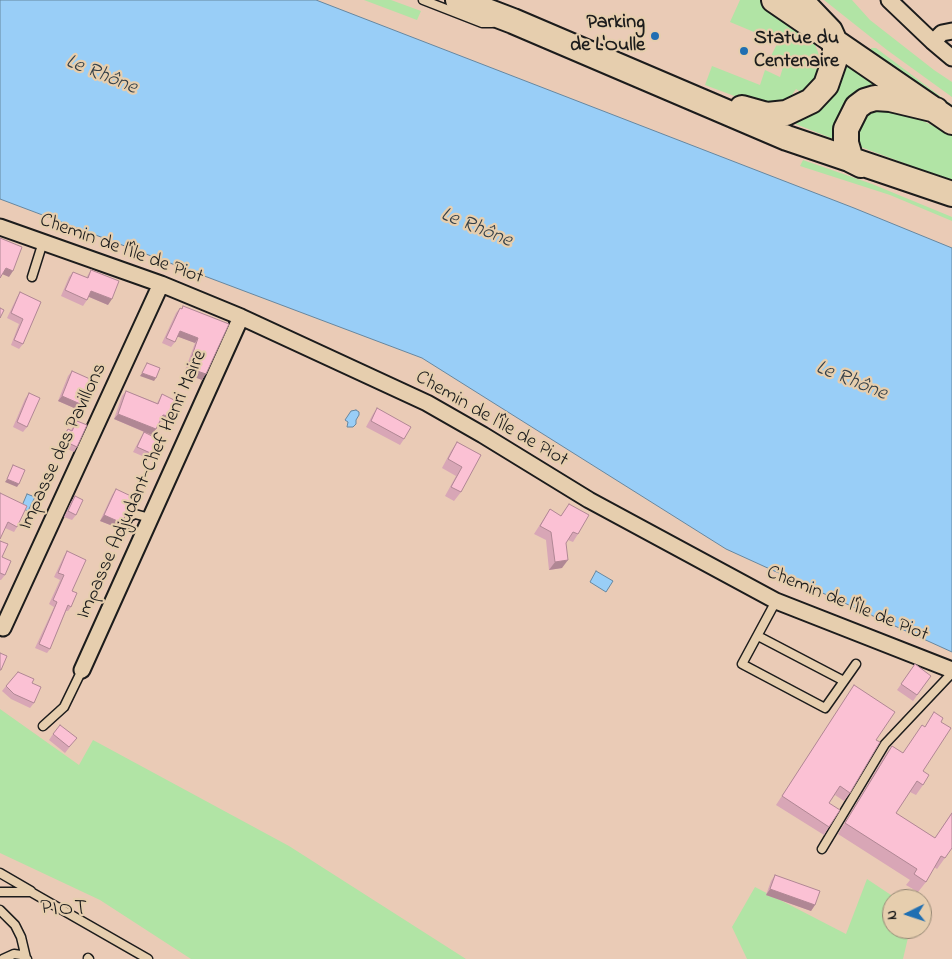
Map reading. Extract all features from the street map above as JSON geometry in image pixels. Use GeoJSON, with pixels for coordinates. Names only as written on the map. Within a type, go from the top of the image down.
{"type":"FeatureCollection","features":[{"type":"Feature","properties":{"kind":"main road"},"geometry":{"type":"LineString","coordinates":[[458,0],[513,21],[787,138],[952,194]]}},
{"type":"Feature","properties":{"kind":"main road"},"geometry":{"type":"LineString","coordinates":[[774,0],[803,9],[836,26],[944,116]]}},
{"type":"Feature","properties":{"kind":"main road"},"geometry":{"type":"LineString","coordinates":[[661,85],[767,115],[786,113],[799,108],[810,101],[826,85],[836,59],[835,42],[830,31],[803,9]]}},
{"type":"Feature","properties":{"kind":"main road"},"geometry":{"type":"LineString","coordinates":[[803,9],[824,45],[831,73]]}},
{"type":"Feature","properties":{"kind":"main road"},"geometry":{"type":"LineString","coordinates":[[835,42],[944,116]]}},
{"type":"Feature","properties":{"kind":"main road"},"geometry":{"type":"LineString","coordinates":[[944,116],[890,99],[875,98],[865,101],[857,107],[846,129],[846,143],[851,160],[952,205]]}},
{"type":"Feature","properties":{"kind":"street"},"geometry":{"type":"LineString","coordinates":[[890,0],[952,58]]}},
{"type":"Feature","properties":{"kind":"street"},"geometry":{"type":"LineString","coordinates":[[933,42],[942,33],[952,31]]}},
{"type":"Feature","properties":{"kind":"street","name":"Chemin de l'Île de Piot"},"geometry":{"type":"LineString","coordinates":[[0,226],[161,284],[241,317],[427,403],[589,500],[776,601],[952,671]]}},
{"type":"Feature","properties":{"kind":"street","name":"Impasse des Pavillons"},"geometry":{"type":"LineString","coordinates":[[3,628],[161,284]]}},
{"type":"Feature","properties":{"kind":"street","name":"Impasse Adjudant-Chef Henri Maire"},"geometry":{"type":"LineString","coordinates":[[82,670],[241,317]]}},
{"type":"Feature","properties":{"kind":"lane"},"geometry":{"type":"LineString","coordinates":[[424,0],[482,23],[513,21]]}},
{"type":"Feature","properties":{"kind":"lane"},"geometry":{"type":"LineString","coordinates":[[32,277],[43,242]]}},
{"type":"Feature","properties":{"kind":"lane"},"geometry":{"type":"LineString","coordinates":[[124,527],[129,517],[135,514],[150,518]]}},
{"type":"Feature","properties":{"kind":"lane"},"geometry":{"type":"LineString","coordinates":[[776,601],[742,664],[825,708],[856,664]]}},
{"type":"Feature","properties":{"kind":"lane"},"geometry":{"type":"LineString","coordinates":[[758,636],[844,681]]}},
{"type":"Feature","properties":{"kind":"lane"},"geometry":{"type":"LineString","coordinates":[[43,726],[64,707],[82,670]]}},
{"type":"Feature","properties":{"kind":"lane"},"geometry":{"type":"LineString","coordinates":[[822,849],[885,744],[952,671]]}},
{"type":"Feature","properties":{"kind":"lane"},"geometry":{"type":"LineString","coordinates":[[0,873],[148,959]]}},
{"type":"Feature","properties":{"kind":"lane"},"geometry":{"type":"LineString","coordinates":[[0,892],[31,892]]}},
{"type":"Feature","properties":{"kind":"lane"},"geometry":{"type":"LineString","coordinates":[[0,910],[15,925],[21,937],[27,959]]}},
{"type":"Feature","properties":{"kind":"lane"},"geometry":{"type":"LineString","coordinates":[[3,959],[14,954],[21,955],[27,959]]}},
{"type":"Feature","properties":{"kind":"green space"},"geometry":{"type":"Polygon","coordinates":[[[364,0],[391,0],[421,11],[417,20],[364,0]]]}},
{"type":"Feature","properties":{"kind":"green space"},"geometry":{"type":"Polygon","coordinates":[[[740,0],[760,0],[807,35],[815,45],[821,59],[816,80],[804,94],[796,89],[792,95],[792,101],[780,105],[753,103],[705,85],[712,66],[760,85],[765,70],[780,77],[784,64],[770,58],[778,42],[730,22],[740,0]]]}},
{"type":"Feature","properties":{"kind":"green space"},"geometry":{"type":"Polygon","coordinates":[[[824,0],[852,0],[870,20],[952,82],[952,97],[887,50],[824,0]]]}},
{"type":"Feature","properties":{"kind":"green space"},"geometry":{"type":"Polygon","coordinates":[[[871,48],[876,48],[952,105],[952,113],[898,72],[871,48]]]}},
{"type":"Feature","properties":{"kind":"green space"},"geometry":{"type":"Polygon","coordinates":[[[844,52],[891,89],[836,140],[788,121],[844,52]]]}},
{"type":"Feature","properties":{"kind":"green space"},"geometry":{"type":"Polygon","coordinates":[[[876,103],[913,116],[952,135],[952,181],[858,146],[853,123],[876,103]]]}},
{"type":"Feature","properties":{"kind":"green space"},"geometry":{"type":"Polygon","coordinates":[[[803,160],[872,184],[952,217],[952,221],[890,195],[800,166],[803,160]]]}},
{"type":"Feature","properties":{"kind":"green space"},"geometry":{"type":"Polygon","coordinates":[[[0,709],[79,765],[93,740],[289,846],[466,959],[191,959],[100,900],[0,853],[0,709]]]}},
{"type":"Feature","properties":{"kind":"green space"},"geometry":{"type":"Polygon","coordinates":[[[867,879],[882,889],[882,939],[908,939],[903,959],[747,959],[732,927],[755,887],[846,934],[867,879]]]}},
{"type":"Feature","properties":{"kind":"water","name":"Le Rhône"},"geometry":{"type":"Polygon","coordinates":[[[0,0],[316,0],[854,208],[952,248],[952,652],[726,549],[422,358],[0,199],[0,0]]]}},
{"type":"Feature","properties":{"kind":"water"},"geometry":{"type":"Polygon","coordinates":[[[356,410],[359,412],[359,415],[356,424],[353,427],[347,427],[348,422],[345,420],[351,411],[356,410]]]}},
{"type":"Feature","properties":{"kind":"water"},"geometry":{"type":"Polygon","coordinates":[[[27,494],[35,497],[28,511],[21,508],[27,494]]]}},
{"type":"Feature","properties":{"kind":"water"},"geometry":{"type":"Polygon","coordinates":[[[596,571],[613,581],[606,592],[590,582],[596,571]]]}},
{"type":"Feature","properties":{"kind":"building"},"geometry":{"type":"Polygon","coordinates":[[[0,238],[22,247],[13,271],[6,268],[0,278],[0,238]]]}},
{"type":"Feature","properties":{"kind":"building"},"geometry":{"type":"Polygon","coordinates":[[[91,270],[119,281],[112,299],[91,291],[87,300],[65,290],[73,272],[88,278],[91,270]]]}},
{"type":"Feature","properties":{"kind":"building"},"geometry":{"type":"Polygon","coordinates":[[[20,292],[41,302],[23,344],[14,340],[23,319],[11,313],[20,292]]]}},
{"type":"Feature","properties":{"kind":"building"},"geometry":{"type":"Polygon","coordinates":[[[183,306],[229,324],[206,374],[188,368],[198,338],[180,331],[175,342],[166,338],[180,308],[182,309],[183,306]]]}},
{"type":"Feature","properties":{"kind":"building"},"geometry":{"type":"Polygon","coordinates":[[[0,308],[4,310],[0,318],[0,308]]]}},
{"type":"Feature","properties":{"kind":"building"},"geometry":{"type":"Polygon","coordinates":[[[147,363],[160,368],[156,378],[142,373],[147,363]]]}},
{"type":"Feature","properties":{"kind":"building"},"geometry":{"type":"Polygon","coordinates":[[[72,371],[90,379],[84,392],[90,394],[85,406],[62,396],[72,371]]]}},
{"type":"Feature","properties":{"kind":"building"},"geometry":{"type":"Polygon","coordinates":[[[126,391],[158,404],[162,394],[176,401],[169,416],[163,415],[156,429],[118,414],[126,391]]]}},
{"type":"Feature","properties":{"kind":"building"},"geometry":{"type":"Polygon","coordinates":[[[29,393],[40,398],[27,427],[17,422],[29,393]]]}},
{"type":"Feature","properties":{"kind":"building"},"geometry":{"type":"Polygon","coordinates":[[[377,408],[411,427],[404,439],[371,421],[377,408]]]}},
{"type":"Feature","properties":{"kind":"building"},"geometry":{"type":"Polygon","coordinates":[[[77,421],[87,425],[77,447],[62,440],[68,429],[72,431],[77,421]]]}},
{"type":"Feature","properties":{"kind":"building"},"geometry":{"type":"Polygon","coordinates":[[[144,432],[164,442],[157,456],[137,447],[144,432]]]}},
{"type":"Feature","properties":{"kind":"building"},"geometry":{"type":"Polygon","coordinates":[[[457,442],[481,455],[461,492],[451,487],[462,467],[448,459],[457,442]]]}},
{"type":"Feature","properties":{"kind":"building"},"geometry":{"type":"Polygon","coordinates":[[[13,465],[25,470],[19,484],[7,479],[13,465]]]}},
{"type":"Feature","properties":{"kind":"building"},"geometry":{"type":"Polygon","coordinates":[[[116,489],[133,497],[122,523],[104,515],[116,489]]]}},
{"type":"Feature","properties":{"kind":"building"},"geometry":{"type":"Polygon","coordinates":[[[0,493],[27,506],[17,527],[8,522],[0,539],[0,493]]]}},
{"type":"Feature","properties":{"kind":"building"},"geometry":{"type":"Polygon","coordinates":[[[75,496],[83,500],[76,515],[68,511],[75,496]]]}},
{"type":"Feature","properties":{"kind":"building"},"geometry":{"type":"Polygon","coordinates":[[[569,504],[589,515],[578,534],[573,532],[566,543],[568,560],[555,562],[551,532],[540,526],[550,509],[561,516],[569,504]]]}},
{"type":"Feature","properties":{"kind":"building"},"geometry":{"type":"Polygon","coordinates":[[[0,541],[8,544],[2,557],[11,561],[5,575],[0,573],[0,541]]]}},
{"type":"Feature","properties":{"kind":"building"},"geometry":{"type":"Polygon","coordinates":[[[67,551],[86,560],[72,591],[77,593],[71,607],[68,605],[50,649],[39,644],[57,602],[53,600],[64,575],[58,573],[67,551]]]}},
{"type":"Feature","properties":{"kind":"building"},"geometry":{"type":"Polygon","coordinates":[[[0,653],[7,656],[1,670],[0,670],[0,653]]]}},
{"type":"Feature","properties":{"kind":"building"},"geometry":{"type":"Polygon","coordinates":[[[915,664],[931,676],[917,695],[901,684],[915,664]]]}},
{"type":"Feature","properties":{"kind":"building"},"geometry":{"type":"Polygon","coordinates":[[[18,672],[34,679],[32,683],[41,687],[34,703],[14,694],[6,686],[18,672]]]}},
{"type":"Feature","properties":{"kind":"building"},"geometry":{"type":"Polygon","coordinates":[[[854,685],[895,712],[876,740],[880,742],[850,793],[840,786],[829,803],[840,810],[829,827],[782,796],[854,685]]]}},
{"type":"Feature","properties":{"kind":"building"},"geometry":{"type":"Polygon","coordinates":[[[934,712],[943,718],[941,722],[951,728],[923,771],[929,775],[923,785],[917,781],[896,813],[935,838],[952,813],[952,848],[945,858],[941,856],[926,882],[914,874],[917,869],[845,823],[892,746],[903,753],[922,725],[925,727],[934,712]]]}},
{"type":"Feature","properties":{"kind":"building"},"geometry":{"type":"Polygon","coordinates":[[[60,725],[77,738],[69,747],[53,734],[60,725]]]}},
{"type":"Feature","properties":{"kind":"building"},"geometry":{"type":"Polygon","coordinates":[[[775,875],[820,891],[815,905],[770,889],[775,875]]]}},
{"type":"Feature","properties":{"kind":"place","name":"Parking de L'Oulle"},"geometry":{"type":"Point","coordinates":[655,36]}},
{"type":"Feature","properties":{"kind":"place","name":"Statue du Centenaire"},"geometry":{"type":"Point","coordinates":[744,51]}},
{"type":"Feature","properties":{"kind":"district","name":"PIOT"},"geometry":{"type":"Point","coordinates":[64,910]}}]}
